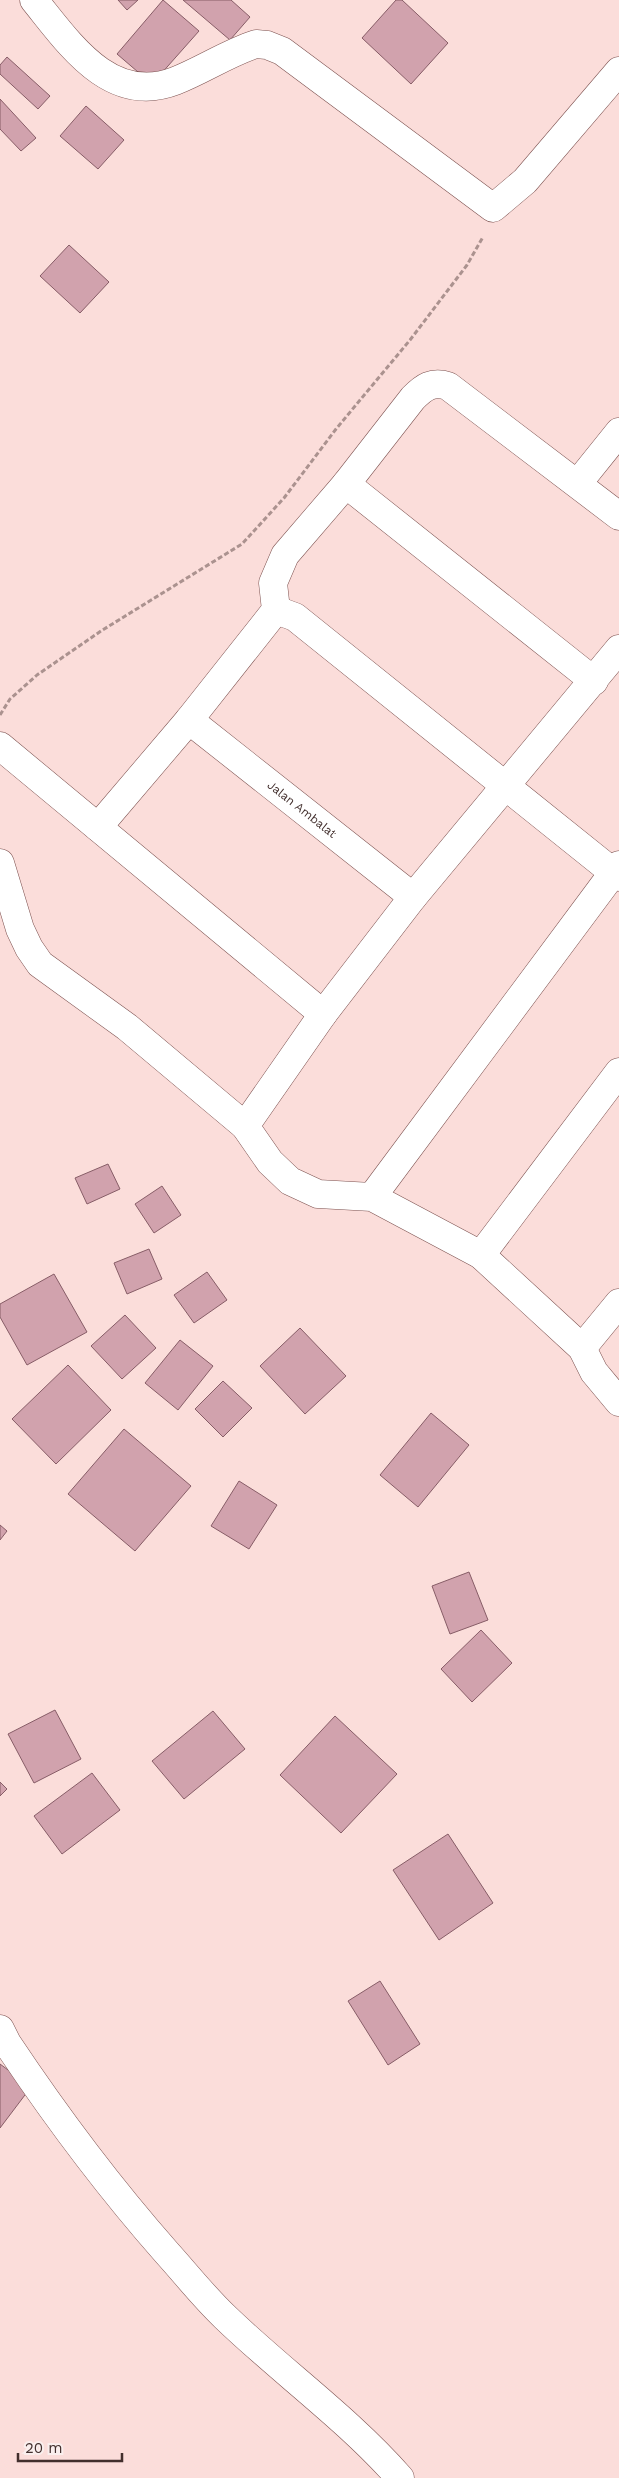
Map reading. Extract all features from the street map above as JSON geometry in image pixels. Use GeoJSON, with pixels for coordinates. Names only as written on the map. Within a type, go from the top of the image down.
{"type":"FeatureCollection","features":[{"type":"Feature","properties":{"kind":"street"},"geometry":{"type":"LineString","coordinates":[[34,0],[78,54],[106,75],[130,86],[155,87],[176,81],[256,44],[267,45],[282,51],[494,208],[525,181],[619,71]]}},
{"type":"Feature","properties":{"kind":"street"},"geometry":{"type":"LineString","coordinates":[[98,827],[190,720],[276,610],[273,583],[285,555],[346,484],[412,398],[425,386],[437,383],[448,386],[619,516]]}},
{"type":"Feature","properties":{"kind":"street"},"geometry":{"type":"LineString","coordinates":[[578,484],[619,432]]}},
{"type":"Feature","properties":{"kind":"street"},"geometry":{"type":"LineString","coordinates":[[346,484],[594,681]]}},
{"type":"Feature","properties":{"kind":"street"},"geometry":{"type":"LineString","coordinates":[[276,610],[295,617],[617,872],[372,1198]]}},
{"type":"Feature","properties":{"kind":"street"},"geometry":{"type":"LineString","coordinates":[[245,1126],[323,1014],[413,898],[619,649]]}},
{"type":"Feature","properties":{"kind":"street","name":"Jalan Ambalat"},"geometry":{"type":"LineString","coordinates":[[190,720],[413,898]]}},
{"type":"Feature","properties":{"kind":"street"},"geometry":{"type":"LineString","coordinates":[[0,746],[323,1014]]}},
{"type":"Feature","properties":{"kind":"street"},"geometry":{"type":"LineString","coordinates":[[0,863],[20,929],[29,948],[40,964],[127,1026],[245,1126],[270,1162],[290,1181],[318,1194],[372,1198],[481,1254],[582,1348],[594,1372],[619,1402]]}},
{"type":"Feature","properties":{"kind":"street"},"geometry":{"type":"LineString","coordinates":[[481,1254],[619,1072]]}},
{"type":"Feature","properties":{"kind":"street"},"geometry":{"type":"LineString","coordinates":[[582,1348],[619,1303]]}},
{"type":"Feature","properties":{"kind":"street"},"geometry":{"type":"LineString","coordinates":[[0,2030],[76,2145],[177,2264],[224,2316],[370,2445],[400,2478]]}},
{"type":"Feature","properties":{"kind":"path"},"geometry":{"type":"LineString","coordinates":[[0,715],[10,699],[37,675],[101,631],[242,544],[284,498],[336,428],[410,340],[466,265],[484,237],[494,208]]}},
{"type":"Feature","properties":{"kind":"building"},"geometry":{"type":"Polygon","coordinates":[[[118,0],[138,0],[127,10],[118,0]]]}},
{"type":"Feature","properties":{"kind":"building"},"geometry":{"type":"Polygon","coordinates":[[[163,0],[199,31],[152,84],[117,54],[163,0]]]}},
{"type":"Feature","properties":{"kind":"building"},"geometry":{"type":"Polygon","coordinates":[[[183,0],[231,0],[250,17],[230,40],[183,0]]]}},
{"type":"Feature","properties":{"kind":"building"},"geometry":{"type":"Polygon","coordinates":[[[396,0],[402,0],[448,43],[411,84],[362,38],[396,0]]]}},
{"type":"Feature","properties":{"kind":"building"},"geometry":{"type":"Polygon","coordinates":[[[7,57],[50,96],[38,109],[0,74],[0,65],[7,57]]]}},
{"type":"Feature","properties":{"kind":"building"},"geometry":{"type":"Polygon","coordinates":[[[0,99],[36,138],[21,151],[0,129],[0,99]]]}},
{"type":"Feature","properties":{"kind":"building"},"geometry":{"type":"Polygon","coordinates":[[[86,106],[124,140],[98,169],[60,136],[86,106]]]}},
{"type":"Feature","properties":{"kind":"building"},"geometry":{"type":"Polygon","coordinates":[[[69,245],[109,282],[80,313],[40,276],[69,245]]]}},
{"type":"Feature","properties":{"kind":"building"},"geometry":{"type":"Polygon","coordinates":[[[108,1164],[120,1189],[87,1204],[75,1178],[108,1164]]]}},
{"type":"Feature","properties":{"kind":"building"},"geometry":{"type":"Polygon","coordinates":[[[162,1186],[181,1215],[154,1233],[135,1204],[162,1186]]]}},
{"type":"Feature","properties":{"kind":"building"},"geometry":{"type":"Polygon","coordinates":[[[149,1249],[162,1279],[127,1294],[114,1263],[149,1249]]]}},
{"type":"Feature","properties":{"kind":"building"},"geometry":{"type":"Polygon","coordinates":[[[207,1272],[227,1300],[194,1323],[174,1295],[207,1272]]]}},
{"type":"Feature","properties":{"kind":"building"},"geometry":{"type":"Polygon","coordinates":[[[54,1274],[87,1332],[27,1365],[0,1317],[0,1304],[54,1274]]]}},
{"type":"Feature","properties":{"kind":"building"},"geometry":{"type":"Polygon","coordinates":[[[125,1315],[156,1348],[122,1379],[91,1346],[125,1315]]]}},
{"type":"Feature","properties":{"kind":"building"},"geometry":{"type":"Polygon","coordinates":[[[300,1328],[346,1376],[305,1414],[260,1366],[300,1328]]]}},
{"type":"Feature","properties":{"kind":"building"},"geometry":{"type":"Polygon","coordinates":[[[180,1340],[213,1366],[178,1410],[145,1383],[180,1340]]]}},
{"type":"Feature","properties":{"kind":"building"},"geometry":{"type":"Polygon","coordinates":[[[68,1365],[111,1410],[56,1464],[12,1419],[68,1365]]]}},
{"type":"Feature","properties":{"kind":"building"},"geometry":{"type":"Polygon","coordinates":[[[223,1381],[252,1408],[223,1437],[195,1409],[223,1381]]]}},
{"type":"Feature","properties":{"kind":"building"},"geometry":{"type":"Polygon","coordinates":[[[431,1413],[469,1445],[418,1507],[380,1475],[431,1413]]]}},
{"type":"Feature","properties":{"kind":"building"},"geometry":{"type":"Polygon","coordinates":[[[124,1429],[191,1486],[135,1551],[68,1494],[124,1429]]]}},
{"type":"Feature","properties":{"kind":"building"},"geometry":{"type":"Polygon","coordinates":[[[239,1481],[277,1505],[249,1549],[211,1526],[239,1481]]]}},
{"type":"Feature","properties":{"kind":"building"},"geometry":{"type":"Polygon","coordinates":[[[0,1525],[7,1531],[0,1540],[0,1525]]]}},
{"type":"Feature","properties":{"kind":"building"},"geometry":{"type":"Polygon","coordinates":[[[469,1572],[488,1620],[450,1634],[432,1586],[469,1572]]]}},
{"type":"Feature","properties":{"kind":"building"},"geometry":{"type":"Polygon","coordinates":[[[481,1630],[512,1663],[472,1702],[441,1669],[481,1630]]]}},
{"type":"Feature","properties":{"kind":"building"},"geometry":{"type":"Polygon","coordinates":[[[55,1710],[81,1759],[34,1783],[8,1734],[55,1710]]]}},
{"type":"Feature","properties":{"kind":"building"},"geometry":{"type":"Polygon","coordinates":[[[213,1711],[245,1749],[184,1799],[152,1761],[213,1711]]]}},
{"type":"Feature","properties":{"kind":"building"},"geometry":{"type":"Polygon","coordinates":[[[335,1716],[397,1774],[341,1833],[280,1775],[335,1716]]]}},
{"type":"Feature","properties":{"kind":"building"},"geometry":{"type":"Polygon","coordinates":[[[92,1773],[120,1810],[62,1854],[34,1816],[92,1773]]]}},
{"type":"Feature","properties":{"kind":"building"},"geometry":{"type":"Polygon","coordinates":[[[0,1782],[7,1789],[0,1796],[0,1782]]]}},
{"type":"Feature","properties":{"kind":"building"},"geometry":{"type":"Polygon","coordinates":[[[448,1834],[493,1903],[439,1940],[393,1870],[448,1834]]]}},
{"type":"Feature","properties":{"kind":"building"},"geometry":{"type":"Polygon","coordinates":[[[380,1981],[420,2044],[388,2065],[348,2001],[380,1981]]]}},
{"type":"Feature","properties":{"kind":"building"},"geometry":{"type":"Polygon","coordinates":[[[0,2064],[31,2087],[0,2128],[0,2064]]]}}]}
